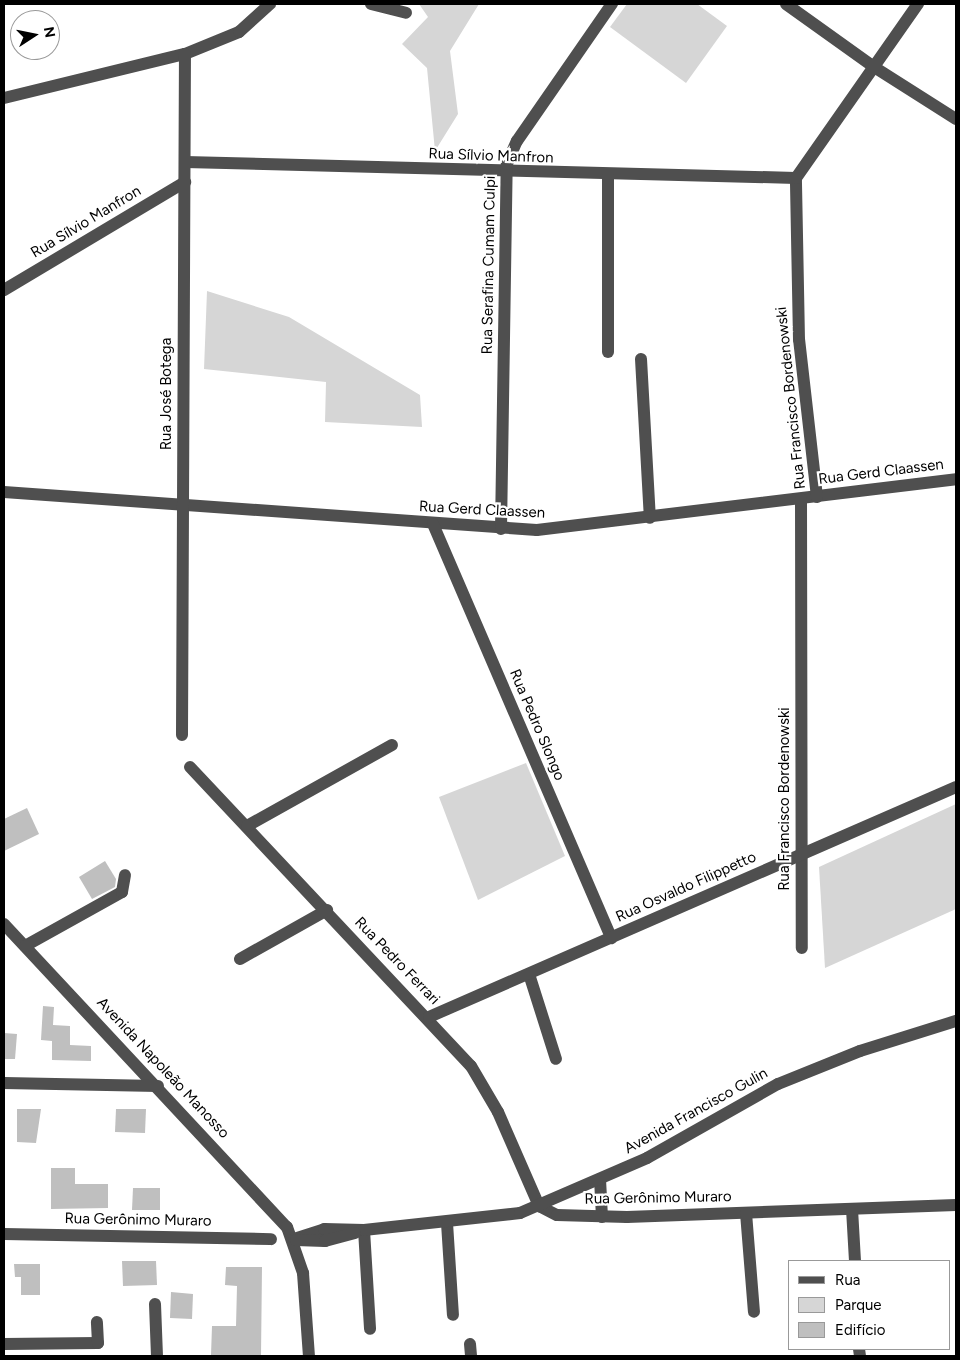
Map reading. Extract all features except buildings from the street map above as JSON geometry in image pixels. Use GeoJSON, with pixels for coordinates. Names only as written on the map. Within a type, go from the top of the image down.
{"type":"FeatureCollection","features":[{"type":"Feature","properties":{"kind":"street"},"geometry":{"type":"LineString","coordinates":[[4,98],[185,54],[238,32],[270,4]]}},
{"type":"Feature","properties":{"kind":"street"},"geometry":{"type":"LineString","coordinates":[[372,4],[406,13]]}},
{"type":"Feature","properties":{"kind":"street","name":"Rua Serafina Cumam Culpi"},"geometry":{"type":"LineString","coordinates":[[502,529],[506,173],[517,141],[612,4]]}},
{"type":"Feature","properties":{"kind":"street"},"geometry":{"type":"LineString","coordinates":[[786,4],[874,67],[956,119]]}},
{"type":"Feature","properties":{"kind":"street"},"geometry":{"type":"LineString","coordinates":[[796,178],[918,4]]}},
{"type":"Feature","properties":{"kind":"street","name":"Rua José Botega"},"geometry":{"type":"LineString","coordinates":[[182,735],[185,54]]}},
{"type":"Feature","properties":{"kind":"street","name":"Rua Sílvio Manfron"},"geometry":{"type":"LineString","coordinates":[[185,162],[506,173],[796,178]]}},
{"type":"Feature","properties":{"kind":"street"},"geometry":{"type":"LineString","coordinates":[[608,175],[608,352]]}},
{"type":"Feature","properties":{"kind":"street","name":"Rua Francisco Bordenowski"},"geometry":{"type":"LineString","coordinates":[[796,178],[799,340],[817,497]]}},
{"type":"Feature","properties":{"kind":"street","name":"Rua Sílvio Manfron"},"geometry":{"type":"LineString","coordinates":[[4,290],[185,182]]}},
{"type":"Feature","properties":{"kind":"street"},"geometry":{"type":"LineString","coordinates":[[641,359],[650,518]]}},
{"type":"Feature","properties":{"kind":"street","name":"Rua Gerd Claassen"},"geometry":{"type":"LineString","coordinates":[[4,492],[502,529],[552,530],[956,479]]}},
{"type":"Feature","properties":{"kind":"street","name":"Rua Francisco Bordenowski"},"geometry":{"type":"LineString","coordinates":[[801,499],[802,948]]}},
{"type":"Feature","properties":{"kind":"street","name":"Rua Pedro Slongo"},"geometry":{"type":"LineString","coordinates":[[433,524],[611,938]]}},
{"type":"Feature","properties":{"kind":"street"},"geometry":{"type":"LineString","coordinates":[[247,826],[392,745]]}},
{"type":"Feature","properties":{"kind":"street","name":"Rua Pedro Ferrari"},"geometry":{"type":"LineString","coordinates":[[190,767],[429,1017],[484,1086],[539,1206]]}},
{"type":"Feature","properties":{"kind":"street","name":"Rua Osvaldo Filippetto"},"geometry":{"type":"LineString","coordinates":[[429,1017],[956,787]]}},
{"type":"Feature","properties":{"kind":"street"},"geometry":{"type":"LineString","coordinates":[[25,946],[122,892],[125,875]]}},
{"type":"Feature","properties":{"kind":"street"},"geometry":{"type":"LineString","coordinates":[[240,959],[326,910]]}},
{"type":"Feature","properties":{"kind":"street","name":"Avenida Napoleão Manosso"},"geometry":{"type":"LineString","coordinates":[[4,924],[277,1215],[294,1239]]}},
{"type":"Feature","properties":{"kind":"street"},"geometry":{"type":"LineString","coordinates":[[529,974],[556,1059]]}},
{"type":"Feature","properties":{"kind":"street","name":"Avenida Francisco Gulin"},"geometry":{"type":"LineString","coordinates":[[539,1206],[600,1179],[778,1084],[860,1051],[956,1022]]}},
{"type":"Feature","properties":{"kind":"street"},"geometry":{"type":"LineString","coordinates":[[4,1083],[158,1086]]}},
{"type":"Feature","properties":{"kind":"street"},"geometry":{"type":"LineString","coordinates":[[600,1179],[602,1217]]}},
{"type":"Feature","properties":{"kind":"street","name":"Rua Gerônimo Muraro"},"geometry":{"type":"LineString","coordinates":[[539,1206],[557,1215],[602,1217],[956,1204]]}},
{"type":"Feature","properties":{"kind":"street"},"geometry":{"type":"LineString","coordinates":[[309,1356],[303,1273],[294,1239],[325,1241],[364,1230],[503,1217],[539,1206]]}},
{"type":"Feature","properties":{"kind":"street"},"geometry":{"type":"LineString","coordinates":[[852,1209],[855,1260]]}},
{"type":"Feature","properties":{"kind":"street"},"geometry":{"type":"LineString","coordinates":[[746,1213],[754,1312]]}},
{"type":"Feature","properties":{"kind":"street"},"geometry":{"type":"LineString","coordinates":[[447,1223],[454,1315]]}},
{"type":"Feature","properties":{"kind":"street"},"geometry":{"type":"LineString","coordinates":[[364,1230],[370,1329]]}},
{"type":"Feature","properties":{"kind":"street","name":"Rua Gerônimo Muraro"},"geometry":{"type":"LineString","coordinates":[[4,1234],[271,1239]]}},
{"type":"Feature","properties":{"kind":"street"},"geometry":{"type":"LineString","coordinates":[[155,1304],[157,1356]]}},
{"type":"Feature","properties":{"kind":"street"},"geometry":{"type":"LineString","coordinates":[[4,1344],[98,1343],[97,1322]]}},
{"type":"Feature","properties":{"kind":"green space"},"geometry":{"type":"Polygon","coordinates":[[[419,4],[479,4],[450,51],[458,114],[435,151],[427,68],[402,44],[428,17],[419,4]]]}},
{"type":"Feature","properties":{"kind":"green space"},"geometry":{"type":"Polygon","coordinates":[[[627,4],[697,4],[727,26],[686,83],[610,27],[627,4]]]}},
{"type":"Feature","properties":{"kind":"green space"},"geometry":{"type":"Polygon","coordinates":[[[207,291],[289,317],[420,395],[422,427],[325,422],[326,382],[204,369],[207,291]]]}},
{"type":"Feature","properties":{"kind":"green space"},"geometry":{"type":"Polygon","coordinates":[[[526,763],[565,856],[478,900],[439,797],[526,763]]]}},
{"type":"Feature","properties":{"kind":"green space"},"geometry":{"type":"Polygon","coordinates":[[[956,804],[956,909],[825,968],[819,867],[956,804]]]}}]}
